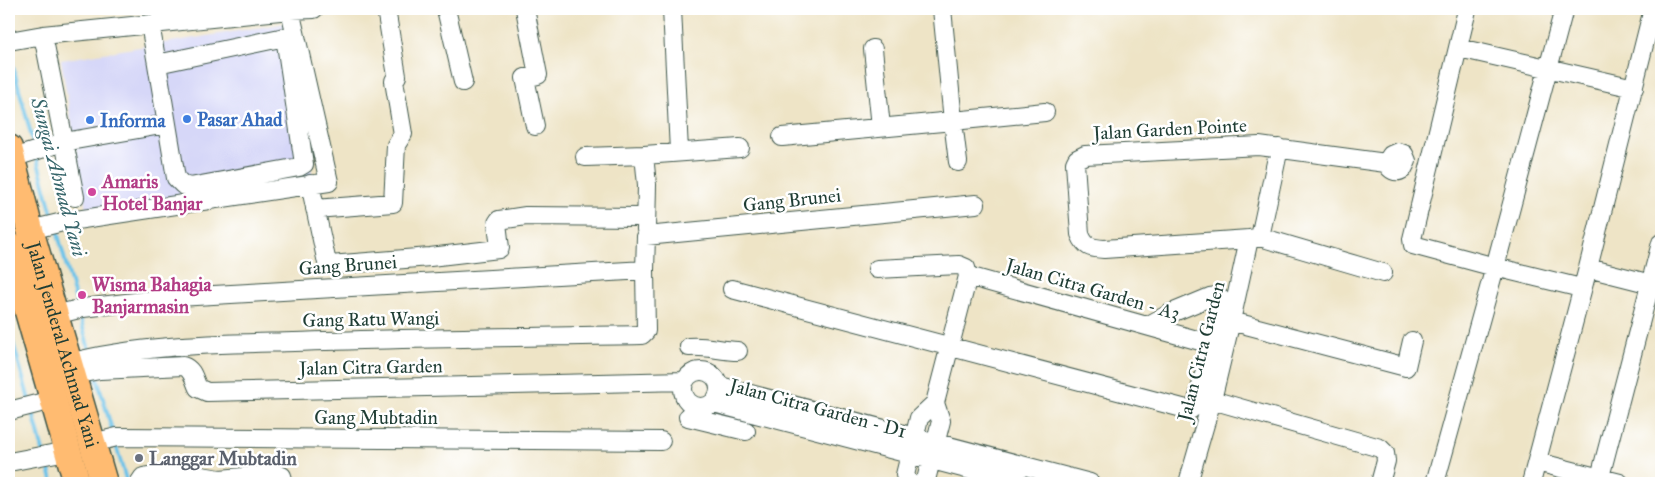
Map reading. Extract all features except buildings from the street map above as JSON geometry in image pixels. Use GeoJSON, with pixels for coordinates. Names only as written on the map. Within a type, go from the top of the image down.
{"type":"FeatureCollection","features":[{"type":"Feature","properties":{"kind":"highway","name":"Jalan Jenderal Achmad Yani"},"geometry":{"type":"LineString","coordinates":[[23,152],[38,230],[69,311],[106,439],[104,483]]}},
{"type":"Feature","properties":{"kind":"highway","name":"Jalan Jenderal Achmad Yani"},"geometry":{"type":"LineString","coordinates":[[38,230],[28,406],[50,454],[77,483]]}},
{"type":"Feature","properties":{"kind":"street"},"geometry":{"type":"LineString","coordinates":[[11,41],[44,34],[150,24],[190,14],[314,9]]}},
{"type":"Feature","properties":{"kind":"street"},"geometry":{"type":"LineString","coordinates":[[316,209],[394,203],[396,144],[403,134],[394,81],[397,76],[386,9]]}},
{"type":"Feature","properties":{"kind":"street"},"geometry":{"type":"LineString","coordinates":[[446,9],[463,82]]}},
{"type":"Feature","properties":{"kind":"street"},"geometry":{"type":"LineString","coordinates":[[525,9],[538,75],[525,78],[535,126]]}},
{"type":"Feature","properties":{"kind":"street"},"geometry":{"type":"LineString","coordinates":[[672,9],[679,151]]}},
{"type":"Feature","properties":{"kind":"street"},"geometry":{"type":"LineString","coordinates":[[942,9],[958,162]]}},
{"type":"Feature","properties":{"kind":"street"},"geometry":{"type":"LineString","coordinates":[[1438,482],[1564,9]]}},
{"type":"Feature","properties":{"kind":"street"},"geometry":{"type":"LineString","coordinates":[[1531,483],[1588,268],[1653,9]]}},
{"type":"Feature","properties":{"kind":"street"},"geometry":{"type":"LineString","coordinates":[[150,24],[176,178],[183,186],[190,187],[299,167],[304,164],[285,37],[286,10]]}},
{"type":"Feature","properties":{"kind":"street"},"geometry":{"type":"LineString","coordinates":[[38,230],[329,182],[286,10]]}},
{"type":"Feature","properties":{"kind":"street"},"geometry":{"type":"LineString","coordinates":[[1467,10],[1413,243],[1415,246],[1582,288]]}},
{"type":"Feature","properties":{"kind":"street"},"geometry":{"type":"LineString","coordinates":[[44,34],[75,197]]}},
{"type":"Feature","properties":{"kind":"street"},"geometry":{"type":"LineString","coordinates":[[157,64],[285,37]]}},
{"type":"Feature","properties":{"kind":"street"},"geometry":{"type":"LineString","coordinates":[[1459,48],[1634,88]]}},
{"type":"Feature","properties":{"kind":"street"},"geometry":{"type":"LineString","coordinates":[[873,49],[881,127]]}},
{"type":"Feature","properties":{"kind":"street"},"geometry":{"type":"LineString","coordinates":[[782,137],[1045,112]]}},
{"type":"Feature","properties":{"kind":"street"},"geometry":{"type":"LineString","coordinates":[[23,152],[64,142],[167,124]]}},
{"type":"Feature","properties":{"kind":"street","name":"Jalan Garden Pointe"},"geometry":{"type":"LineString","coordinates":[[1254,238],[1104,250],[1091,248],[1084,244],[1080,234],[1075,163],[1077,159],[1085,155],[1240,146],[1279,148],[1386,163]]}},
{"type":"Feature","properties":{"kind":"street"},"geometry":{"type":"LineString","coordinates":[[585,157],[740,148]]}},
{"type":"Feature","properties":{"kind":"street"},"geometry":{"type":"LineString","coordinates":[[1279,148],[1254,238],[1383,273]]}},
{"type":"Feature","properties":{"kind":"street"},"geometry":{"type":"LineString","coordinates":[[644,155],[647,186],[645,270]]}},
{"type":"Feature","properties":{"kind":"street"},"geometry":{"type":"LineString","coordinates":[[310,184],[327,263],[330,265],[499,249],[497,223],[499,220],[526,216],[640,217]]}},
{"type":"Feature","properties":{"kind":"street","name":"Gang Brunei"},"geometry":{"type":"LineString","coordinates":[[646,237],[976,204]]}},
{"type":"Feature","properties":{"kind":"street","name":"Jalan Citra Garden"},"geometry":{"type":"LineString","coordinates":[[1188,483],[1212,400],[1254,238]]}},
{"type":"Feature","properties":{"kind":"street"},"geometry":{"type":"LineString","coordinates":[[1600,477],[1661,243]]}},
{"type":"Feature","properties":{"kind":"street","name":"Jalan Citra Garden - A3"},"geometry":{"type":"LineString","coordinates":[[877,269],[959,265],[966,268],[968,274],[1212,344]]}},
{"type":"Feature","properties":{"kind":"street"},"geometry":{"type":"LineString","coordinates":[[1588,268],[1651,284]]}},
{"type":"Feature","properties":{"kind":"street","name":"Gang Brunei"},"geometry":{"type":"LineString","coordinates":[[69,311],[178,297],[645,270]]}},
{"type":"Feature","properties":{"kind":"street","name":"Gang Ratu Wangi"},"geometry":{"type":"LineString","coordinates":[[86,366],[147,349],[227,344],[642,336],[646,331],[645,270]]}},
{"type":"Feature","properties":{"kind":"street"},"geometry":{"type":"LineString","coordinates":[[909,483],[905,475],[919,418],[935,404],[968,274]]}},
{"type":"Feature","properties":{"kind":"street"},"geometry":{"type":"LineString","coordinates":[[732,289],[950,347]]}},
{"type":"Feature","properties":{"kind":"street","name":"Jalan Citra Garden"},"geometry":{"type":"LineString","coordinates":[[950,347],[1185,410],[1194,408],[1222,304],[1220,298],[1217,296],[1210,297],[1169,314],[1147,326]]}},
{"type":"Feature","properties":{"kind":"street"},"geometry":{"type":"LineString","coordinates":[[1231,321],[1406,367],[1412,341]]}},
{"type":"Feature","properties":{"kind":"street"},"geometry":{"type":"LineString","coordinates":[[695,347],[730,351],[718,369],[705,400],[700,363],[696,356],[695,347]]}},
{"type":"Feature","properties":{"kind":"street","name":"Jalan Citra Garden"},"geometry":{"type":"LineString","coordinates":[[86,366],[183,366],[192,373],[198,388],[207,392],[685,381]]}},
{"type":"Feature","properties":{"kind":"street"},"geometry":{"type":"LineString","coordinates":[[746,431],[705,400],[692,373],[685,381],[683,388],[686,400],[705,400],[933,451],[1090,483]]}},
{"type":"Feature","properties":{"kind":"street"},"geometry":{"type":"LineString","coordinates":[[1212,400],[1380,448],[1385,453],[1386,461],[1380,483]]}},
{"type":"Feature","properties":{"kind":"street"},"geometry":{"type":"LineString","coordinates":[[922,483],[926,480],[941,421],[935,404]]}},
{"type":"Feature","properties":{"kind":"street","name":"Gang Mubtadin"},"geometry":{"type":"LineString","coordinates":[[106,439],[661,441]]}},
{"type":"Feature","properties":{"kind":"street"},"geometry":{"type":"LineString","coordinates":[[933,451],[1020,483]]}},
{"type":"Feature","properties":{"kind":"street"},"geometry":{"type":"LineString","coordinates":[[9,462],[50,454]]}},
{"type":"Feature","properties":{"kind":"street"},"geometry":{"type":"LineString","coordinates":[[1537,462],[1620,483]]}},
{"type":"Feature","properties":{"kind":"street"},"geometry":{"type":"LineString","coordinates":[[139,483],[143,477],[148,476],[195,475],[220,479],[277,474],[282,476],[284,483]]}},
{"type":"Feature","properties":{"kind":"shaded area","name":"Pasar Ahad"},"geometry":{"type":"Polygon","coordinates":[[[287,23],[313,179],[87,215],[61,60],[287,23]]]}},
{"type":"Feature","properties":{"kind":"waterway","name":"Sungai Ahmad Yani"},"geometry":{"type":"LineString","coordinates":[[9,51],[34,146]]}},
{"type":"Feature","properties":{"kind":"waterway","name":"Sungai Ahmad Yani"},"geometry":{"type":"LineString","coordinates":[[36,155],[53,218]]}},
{"type":"Feature","properties":{"kind":"waterway","name":"Sungai Ahmad Yani"},"geometry":{"type":"LineString","coordinates":[[56,227],[77,305]]}},
{"type":"Feature","properties":{"kind":"waterway","name":"Sungai Ahmad Yani"},"geometry":{"type":"LineString","coordinates":[[79,314],[90,353]]}},
{"type":"Feature","properties":{"kind":"waterway","name":"Sungai Ahmad Yani"},"geometry":{"type":"LineString","coordinates":[[9,328],[29,400]]}},
{"type":"Feature","properties":{"kind":"waterway","name":"Sungai Ahmad Yani"},"geometry":{"type":"LineString","coordinates":[[96,375],[113,433]]}},
{"type":"Feature","properties":{"kind":"waterway","name":"Sungai Ahmad Yani"},"geometry":{"type":"LineString","coordinates":[[32,409],[43,451]]}},
{"type":"Feature","properties":{"kind":"waterway","name":"Sungai Ahmad Yani"},"geometry":{"type":"LineString","coordinates":[[115,442],[127,483]]}},
{"type":"Feature","properties":{"kind":"waterway","name":"Sungai Ahmad Yani"},"geometry":{"type":"LineString","coordinates":[[46,460],[53,483]]}},
{"type":"Feature","properties":{"kind":"place","name":"Pasar Ahad"},"geometry":{"type":"Point","coordinates":[187,119]}},
{"type":"Feature","properties":{"kind":"place","name":"Informa"},"geometry":{"type":"Point","coordinates":[90,120]}},
{"type":"Feature","properties":{"kind":"place","name":"Amaris Hotel Banjar"},"geometry":{"type":"Point","coordinates":[92,192]}},
{"type":"Feature","properties":{"kind":"place","name":"Wisma Bahagia Banjarmasin"},"geometry":{"type":"Point","coordinates":[82,295]}},
{"type":"Feature","properties":{"kind":"place","name":"Langgar Mubtadin"},"geometry":{"type":"Point","coordinates":[139,458]}}]}
